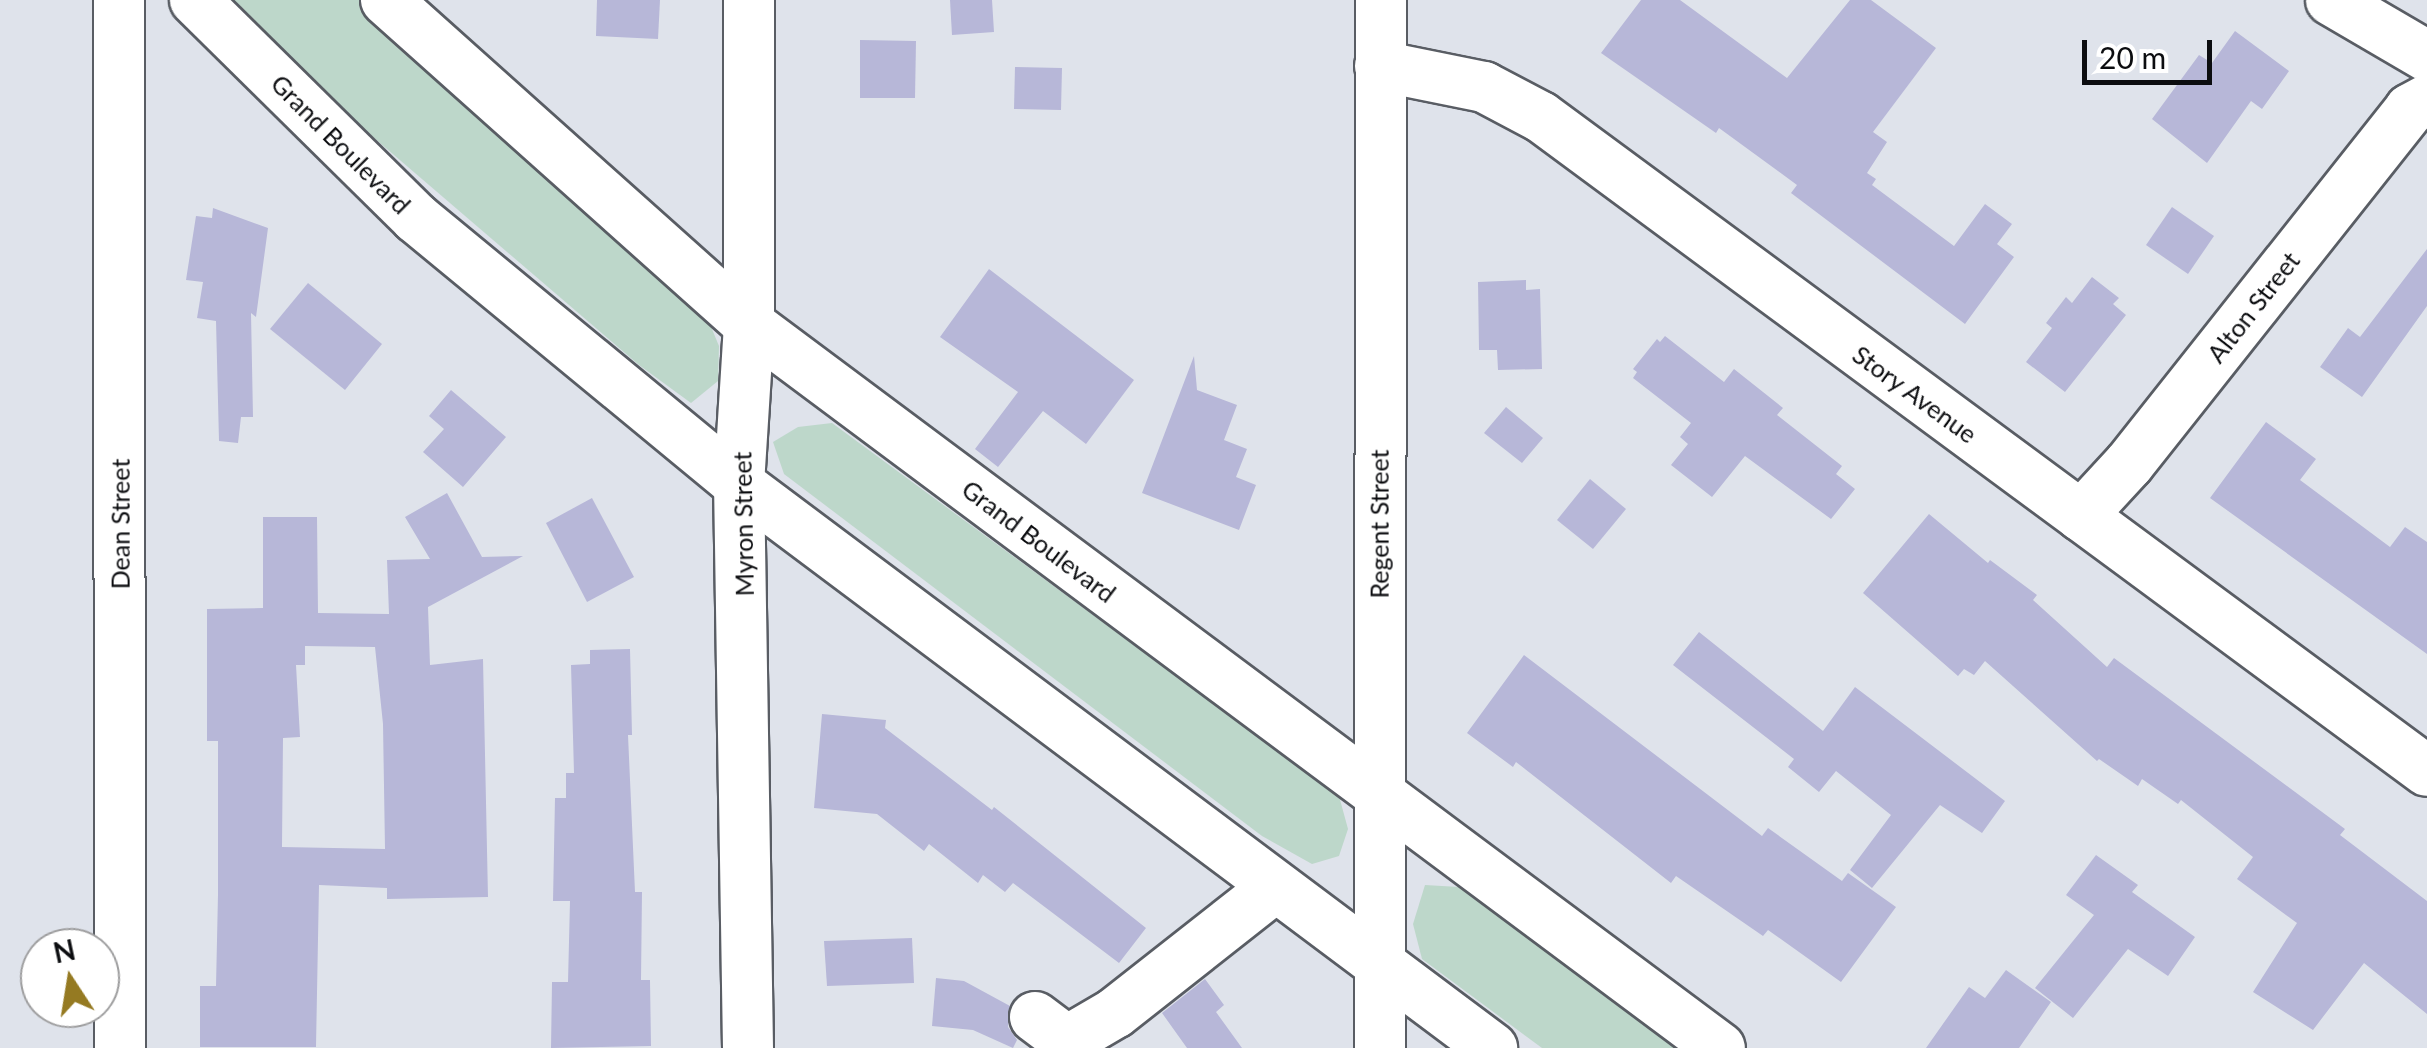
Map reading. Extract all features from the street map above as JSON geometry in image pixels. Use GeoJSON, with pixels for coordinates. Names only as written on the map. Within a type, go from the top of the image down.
{"type":"FeatureCollection","features":[{"type":"Feature","properties":{"kind":"street","name":"Dean Street"},"geometry":{"type":"LineString","coordinates":[[119,0],[120,1048]]}},
{"type":"Feature","properties":{"kind":"street","name":"Grand Boulevard"},"geometry":{"type":"LineString","coordinates":[[195,0],[416,218],[740,484],[1492,1048]]}},
{"type":"Feature","properties":{"kind":"street","name":"Grand Boulevard"},"geometry":{"type":"LineString","coordinates":[[386,0],[748,324],[1720,1048]]}},
{"type":"Feature","properties":{"kind":"street","name":"Myron Street"},"geometry":{"type":"LineString","coordinates":[[748,1048],[740,484],[748,324],[749,0]]}},
{"type":"Feature","properties":{"kind":"street","name":"Regent Street"},"geometry":{"type":"LineString","coordinates":[[1380,1048],[1381,0]]}},
{"type":"Feature","properties":{"kind":"street"},"geometry":{"type":"LineString","coordinates":[[2331,0],[2427,56]]}},
{"type":"Feature","properties":{"kind":"street","name":"Story Avenue"},"geometry":{"type":"LineString","coordinates":[[1380,66],[1484,86],[1541,117],[2427,771]]}},
{"type":"Feature","properties":{"kind":"street","name":"Alton Street"},"geometry":{"type":"LineString","coordinates":[[2081,516],[2128,464],[2410,109],[2427,100]]}},
{"type":"Feature","properties":{"kind":"street"},"geometry":{"type":"LineString","coordinates":[[1035,1017],[1067,1041],[1115,1013],[1275,887]]}},
{"type":"Feature","properties":{"kind":"green space"},"geometry":{"type":"Polygon","coordinates":[[[231,0],[360,0],[702,305],[719,346],[718,381],[691,403],[639,365],[352,119],[231,0]]]}},
{"type":"Feature","properties":{"kind":"green space"},"geometry":{"type":"Polygon","coordinates":[[[832,423],[1339,796],[1348,829],[1339,856],[1312,864],[1262,836],[784,474],[773,442],[798,427],[832,423]]]}},
{"type":"Feature","properties":{"kind":"green space"},"geometry":{"type":"Polygon","coordinates":[[[1425,885],[1459,887],[1676,1048],[1542,1048],[1422,959],[1413,924],[1425,885]]]}},
{"type":"Feature","properties":{"kind":"building"},"geometry":{"type":"Polygon","coordinates":[[[597,0],[660,0],[658,39],[596,36],[597,0]]]}},
{"type":"Feature","properties":{"kind":"building"},"geometry":{"type":"Polygon","coordinates":[[[950,0],[992,0],[994,32],[952,35],[950,0]]]}},
{"type":"Feature","properties":{"kind":"building"},"geometry":{"type":"Polygon","coordinates":[[[1641,0],[1680,0],[1787,78],[1850,0],[1871,0],[1936,48],[1873,132],[1887,142],[1867,173],[1876,179],[1872,185],[1954,246],[1985,204],[2012,224],[1997,244],[2014,257],[1965,324],[1791,193],[1797,185],[1719,128],[1716,133],[1601,53],[1641,0]]]}},
{"type":"Feature","properties":{"kind":"building"},"geometry":{"type":"Polygon","coordinates":[[[2235,31],[2289,71],[2262,109],[2251,101],[2207,163],[2152,119],[2199,55],[2212,63],[2235,31]]]}},
{"type":"Feature","properties":{"kind":"building"},"geometry":{"type":"Polygon","coordinates":[[[860,40],[916,41],[915,98],[860,98],[860,40]]]}},
{"type":"Feature","properties":{"kind":"building"},"geometry":{"type":"Polygon","coordinates":[[[1015,67],[1062,68],[1061,110],[1014,109],[1015,67]]]}},
{"type":"Feature","properties":{"kind":"building"},"geometry":{"type":"Polygon","coordinates":[[[2172,207],[2214,236],[2188,274],[2146,245],[2172,207]]]}},
{"type":"Feature","properties":{"kind":"building"},"geometry":{"type":"Polygon","coordinates":[[[213,208],[268,228],[256,317],[251,313],[253,417],[241,417],[238,443],[219,441],[216,321],[197,318],[203,282],[186,280],[196,216],[212,218],[213,208]]]}},
{"type":"Feature","properties":{"kind":"building"},"geometry":{"type":"Polygon","coordinates":[[[2427,249],[2427,306],[2362,397],[2320,367],[2348,328],[2360,337],[2427,249]]]}},
{"type":"Feature","properties":{"kind":"building"},"geometry":{"type":"Polygon","coordinates":[[[989,269],[1134,380],[1086,444],[1043,411],[998,467],[975,449],[1018,392],[940,337],[989,269]]]}},
{"type":"Feature","properties":{"kind":"building"},"geometry":{"type":"Polygon","coordinates":[[[2092,277],[2119,298],[2113,304],[2126,315],[2065,392],[2026,362],[2052,328],[2046,323],[2066,297],[2072,303],[2092,277]]]}},
{"type":"Feature","properties":{"kind":"building"},"geometry":{"type":"Polygon","coordinates":[[[1526,280],[1526,290],[1540,289],[1542,369],[1498,370],[1497,350],[1479,350],[1478,282],[1526,280]]]}},
{"type":"Feature","properties":{"kind":"building"},"geometry":{"type":"Polygon","coordinates":[[[308,283],[382,344],[345,390],[270,329],[308,283]]]}},
{"type":"Feature","properties":{"kind":"building"},"geometry":{"type":"Polygon","coordinates":[[[1665,336],[1724,382],[1734,369],[1783,408],[1777,415],[1842,466],[1836,474],[1855,489],[1831,519],[1745,456],[1712,497],[1671,465],[1688,444],[1680,437],[1691,423],[1633,378],[1637,372],[1633,369],[1657,339],[1660,342],[1665,336]]]}},
{"type":"Feature","properties":{"kind":"building"},"geometry":{"type":"Polygon","coordinates":[[[1194,356],[1197,390],[1237,405],[1224,440],[1247,449],[1236,477],[1256,485],[1239,530],[1142,493],[1194,356]]]}},
{"type":"Feature","properties":{"kind":"building"},"geometry":{"type":"Polygon","coordinates":[[[451,390],[506,437],[463,487],[423,452],[444,429],[429,416],[451,390]]]}},
{"type":"Feature","properties":{"kind":"building"},"geometry":{"type":"Polygon","coordinates":[[[1506,407],[1543,438],[1522,463],[1484,433],[1506,407]]]}},
{"type":"Feature","properties":{"kind":"building"},"geometry":{"type":"Polygon","coordinates":[[[2266,422],[2316,459],[2300,480],[2390,547],[2405,527],[2427,542],[2427,654],[2210,498],[2266,422]]]}},
{"type":"Feature","properties":{"kind":"building"},"geometry":{"type":"Polygon","coordinates":[[[1590,479],[1626,509],[1593,549],[1557,520],[1590,479]]]}},
{"type":"Feature","properties":{"kind":"building"},"geometry":{"type":"Polygon","coordinates":[[[447,493],[482,557],[523,556],[428,607],[430,665],[483,659],[488,897],[387,899],[387,888],[319,885],[316,1047],[200,1047],[200,986],[216,986],[218,894],[218,741],[207,741],[207,609],[263,608],[263,517],[317,517],[318,613],[389,614],[387,560],[430,559],[405,517],[447,493]],[[305,646],[305,665],[296,665],[300,737],[283,738],[282,847],[385,849],[383,724],[375,647],[305,646]]]}},
{"type":"Feature","properties":{"kind":"building"},"geometry":{"type":"Polygon","coordinates":[[[592,498],[634,577],[587,602],[546,523],[592,498]]]}},
{"type":"Feature","properties":{"kind":"building"},"geometry":{"type":"Polygon","coordinates":[[[1929,514],[1988,563],[1990,560],[2037,595],[2033,600],[2107,667],[2114,658],[2345,829],[2340,835],[2427,901],[2427,1014],[2364,963],[2313,1030],[2253,992],[2297,923],[2237,879],[2253,857],[2181,800],[2178,804],[2142,779],[2138,786],[2097,761],[1985,661],[1974,675],[1964,669],[1958,676],[1863,593],[1929,514]]]}},
{"type":"Feature","properties":{"kind":"building"},"geometry":{"type":"Polygon","coordinates":[[[1699,632],[1823,731],[1855,687],[2005,801],[1982,833],[1940,805],[1872,888],[1850,870],[1891,815],[1836,771],[1819,792],[1788,767],[1794,759],[1673,665],[1699,632]]]}},
{"type":"Feature","properties":{"kind":"building"},"geometry":{"type":"Polygon","coordinates":[[[630,649],[632,735],[628,735],[635,892],[642,892],[641,980],[650,980],[651,1046],[551,1048],[552,982],[568,982],[570,901],[553,901],[555,798],[566,798],[566,773],[574,773],[571,665],[590,664],[590,650],[630,649]]]}},
{"type":"Feature","properties":{"kind":"building"},"geometry":{"type":"Polygon","coordinates":[[[1524,655],[1762,836],[1768,828],[1842,881],[1848,873],[1896,907],[1841,982],[1768,930],[1763,936],[1676,876],[1671,883],[1516,762],[1513,767],[1467,733],[1524,655]]]}},
{"type":"Feature","properties":{"kind":"building"},"geometry":{"type":"Polygon","coordinates":[[[822,714],[886,720],[885,728],[992,810],[994,807],[1146,928],[1119,963],[1013,883],[1005,892],[983,875],[978,883],[929,844],[924,851],[877,814],[814,808],[822,714]]]}},
{"type":"Feature","properties":{"kind":"building"},"geometry":{"type":"Polygon","coordinates":[[[2096,855],[2138,885],[2132,892],[2195,937],[2168,976],[2128,949],[2073,1018],[2035,988],[2094,915],[2066,895],[2096,855]]]}},
{"type":"Feature","properties":{"kind":"building"},"geometry":{"type":"Polygon","coordinates":[[[912,938],[914,983],[827,986],[824,941],[912,938]]]}},
{"type":"Feature","properties":{"kind":"building"},"geometry":{"type":"Polygon","coordinates":[[[2006,970],[2051,1002],[2019,1048],[1926,1048],[1969,987],[1985,998],[2006,970]]]}},
{"type":"Feature","properties":{"kind":"building"},"geometry":{"type":"Polygon","coordinates":[[[936,978],[964,981],[1010,1006],[1008,1027],[1017,1040],[1013,1048],[973,1030],[932,1026],[936,978]]]}},
{"type":"Feature","properties":{"kind":"building"},"geometry":{"type":"Polygon","coordinates":[[[1205,979],[1224,1005],[1216,1012],[1242,1048],[1187,1048],[1162,1013],[1205,979]]]}}]}
